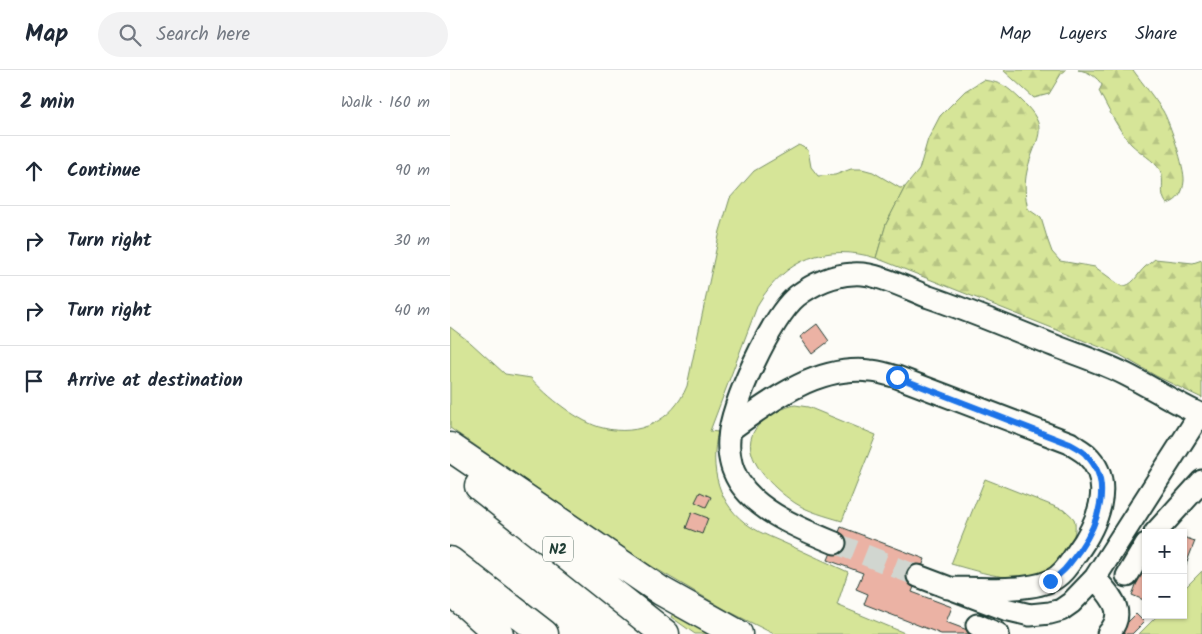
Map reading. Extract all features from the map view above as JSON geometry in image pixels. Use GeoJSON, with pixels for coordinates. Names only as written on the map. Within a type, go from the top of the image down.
{"type":"FeatureCollection","features":[{"type":"Feature","properties":{"kind":"highway"},"geometry":{"type":"LineString","coordinates":[[450,447],[661,591],[738,634]]}},
{"type":"Feature","properties":{"kind":"highway","name":"N2"},"geometry":{"type":"LineString","coordinates":[[450,464],[665,634]]}},
{"type":"Feature","properties":{"kind":"highway"},"geometry":{"type":"LineString","coordinates":[[450,561],[544,634]]}},
{"type":"Feature","properties":{"kind":"highway"},"geometry":{"type":"LineString","coordinates":[[450,590],[499,634]]}},
{"type":"Feature","properties":{"kind":"lane"},"geometry":{"type":"LineString","coordinates":[[835,542],[803,530],[774,513],[743,487],[734,472],[730,453],[730,430],[732,416],[750,373],[767,336],[781,313],[797,296],[819,283],[836,276],[855,274],[875,277],[947,303],[1102,364],[1201,415],[1095,578],[1071,603],[1061,610],[1050,614],[1030,615],[1004,609],[918,576]]}},
{"type":"Feature","properties":{"kind":"lane"},"geometry":{"type":"LineString","coordinates":[[730,430],[790,389],[828,375],[871,370],[897,377],[1070,444],[1086,455],[1096,469],[1101,486],[1099,514],[1081,547],[1060,576],[1038,585],[948,588]]}},
{"type":"Feature","properties":{"kind":"lane"},"geometry":{"type":"LineString","coordinates":[[1159,529],[1202,481]]}},
{"type":"Feature","properties":{"kind":"lane"},"geometry":{"type":"LineString","coordinates":[[1155,485],[1178,507]]}},
{"type":"Feature","properties":{"kind":"lane"},"geometry":{"type":"LineString","coordinates":[[1127,576],[1142,551]]}},
{"type":"Feature","properties":{"kind":"lane"},"geometry":{"type":"LineString","coordinates":[[1095,578],[1116,608],[1117,619],[1108,634]]}},
{"type":"Feature","properties":{"kind":"lane"},"geometry":{"type":"LineString","coordinates":[[978,626],[998,634]]}},
{"type":"Feature","properties":{"kind":"green space"},"geometry":{"type":"Polygon","coordinates":[[[1003,70],[1066,70],[1061,74],[1049,94],[1034,98],[1003,70]]]}},
{"type":"Feature","properties":{"kind":"green space"},"geometry":{"type":"Polygon","coordinates":[[[1078,70],[1133,70],[1163,111],[1176,146],[1184,181],[1181,193],[1174,201],[1167,204],[1164,200],[1160,170],[1131,144],[1118,126],[1099,91],[1102,85],[1100,82],[1089,73],[1078,70]]]}},
{"type":"Feature","properties":{"kind":"green space"},"geometry":{"type":"Polygon","coordinates":[[[983,80],[995,82],[1007,88],[1020,99],[1036,118],[1039,134],[1027,171],[1026,200],[1028,209],[1041,218],[1052,252],[1060,261],[1095,267],[1121,286],[1125,286],[1132,282],[1155,259],[1193,263],[1202,260],[1202,398],[1156,376],[1120,355],[876,258],[886,224],[905,187],[919,170],[928,139],[940,116],[965,91],[983,80]]]}},
{"type":"Feature","properties":{"kind":"green space"},"geometry":{"type":"Polygon","coordinates":[[[799,145],[808,150],[811,167],[818,176],[835,175],[851,169],[862,169],[873,172],[900,188],[905,187],[886,224],[876,258],[840,253],[808,258],[781,276],[769,288],[758,304],[710,431],[718,432],[715,446],[716,472],[724,497],[731,508],[751,527],[848,572],[837,605],[907,634],[774,634],[728,611],[641,560],[450,428],[450,327],[505,374],[531,378],[545,393],[584,421],[603,428],[629,430],[653,424],[664,417],[673,409],[687,386],[720,231],[730,198],[754,171],[799,145]]]}},
{"type":"Feature","properties":{"kind":"green space"},"geometry":{"type":"Polygon","coordinates":[[[795,405],[808,407],[876,435],[842,521],[800,506],[782,494],[759,469],[752,454],[750,444],[752,436],[762,421],[778,411],[795,405]]]}},
{"type":"Feature","properties":{"kind":"green space"},"geometry":{"type":"Polygon","coordinates":[[[985,479],[1066,511],[1073,518],[1075,532],[1073,539],[1054,567],[1043,574],[1017,578],[1004,577],[951,564],[985,479]]]}},
{"type":"Feature","properties":{"kind":"green space"},"geometry":{"type":"Polygon","coordinates":[[[1202,571],[1202,634],[1139,634],[1154,619],[1187,619],[1187,586],[1202,571]]]}},
{"type":"Feature","properties":{"kind":"green space"},"geometry":{"type":"Polygon","coordinates":[[[675,610],[716,634],[695,634],[671,617],[675,610]]]}},
{"type":"Feature","properties":{"kind":"building"},"geometry":{"type":"Polygon","coordinates":[[[817,324],[829,341],[812,354],[800,337],[817,324]]]}},
{"type":"Feature","properties":{"kind":"building"},"geometry":{"type":"Polygon","coordinates":[[[700,492],[711,497],[706,507],[695,502],[700,492]]]}},
{"type":"Feature","properties":{"kind":"building"},"geometry":{"type":"Polygon","coordinates":[[[692,512],[708,518],[702,534],[686,528],[692,512]]]}},
{"type":"Feature","properties":{"kind":"building"},"geometry":{"type":"Polygon","coordinates":[[[841,527],[925,559],[912,592],[952,607],[946,622],[978,634],[941,634],[864,604],[868,594],[856,589],[863,573],[828,560],[841,527]]]}},
{"type":"Feature","properties":{"kind":"building"},"geometry":{"type":"Polygon","coordinates":[[[1187,538],[1195,541],[1187,562],[1187,538]]]}},
{"type":"Feature","properties":{"kind":"building"},"geometry":{"type":"Polygon","coordinates":[[[1142,570],[1142,599],[1132,595],[1142,570]]]}},
{"type":"Feature","properties":{"kind":"building"},"geometry":{"type":"Polygon","coordinates":[[[1136,614],[1144,622],[1132,634],[1116,634],[1136,614]]]}},
{"type":"Feature","properties":{"kind":"tunnel"},"geometry":{"type":"LineString","coordinates":[[835,543],[918,576]]}},
{"type":"Feature","properties":{"kind":"route"},"geometry":{"type":"LineString","coordinates":[[897,377],[1070,444],[1086,455],[1096,469],[1101,486],[1099,514],[1081,547],[1060,576],[1050,581]]}}]}
